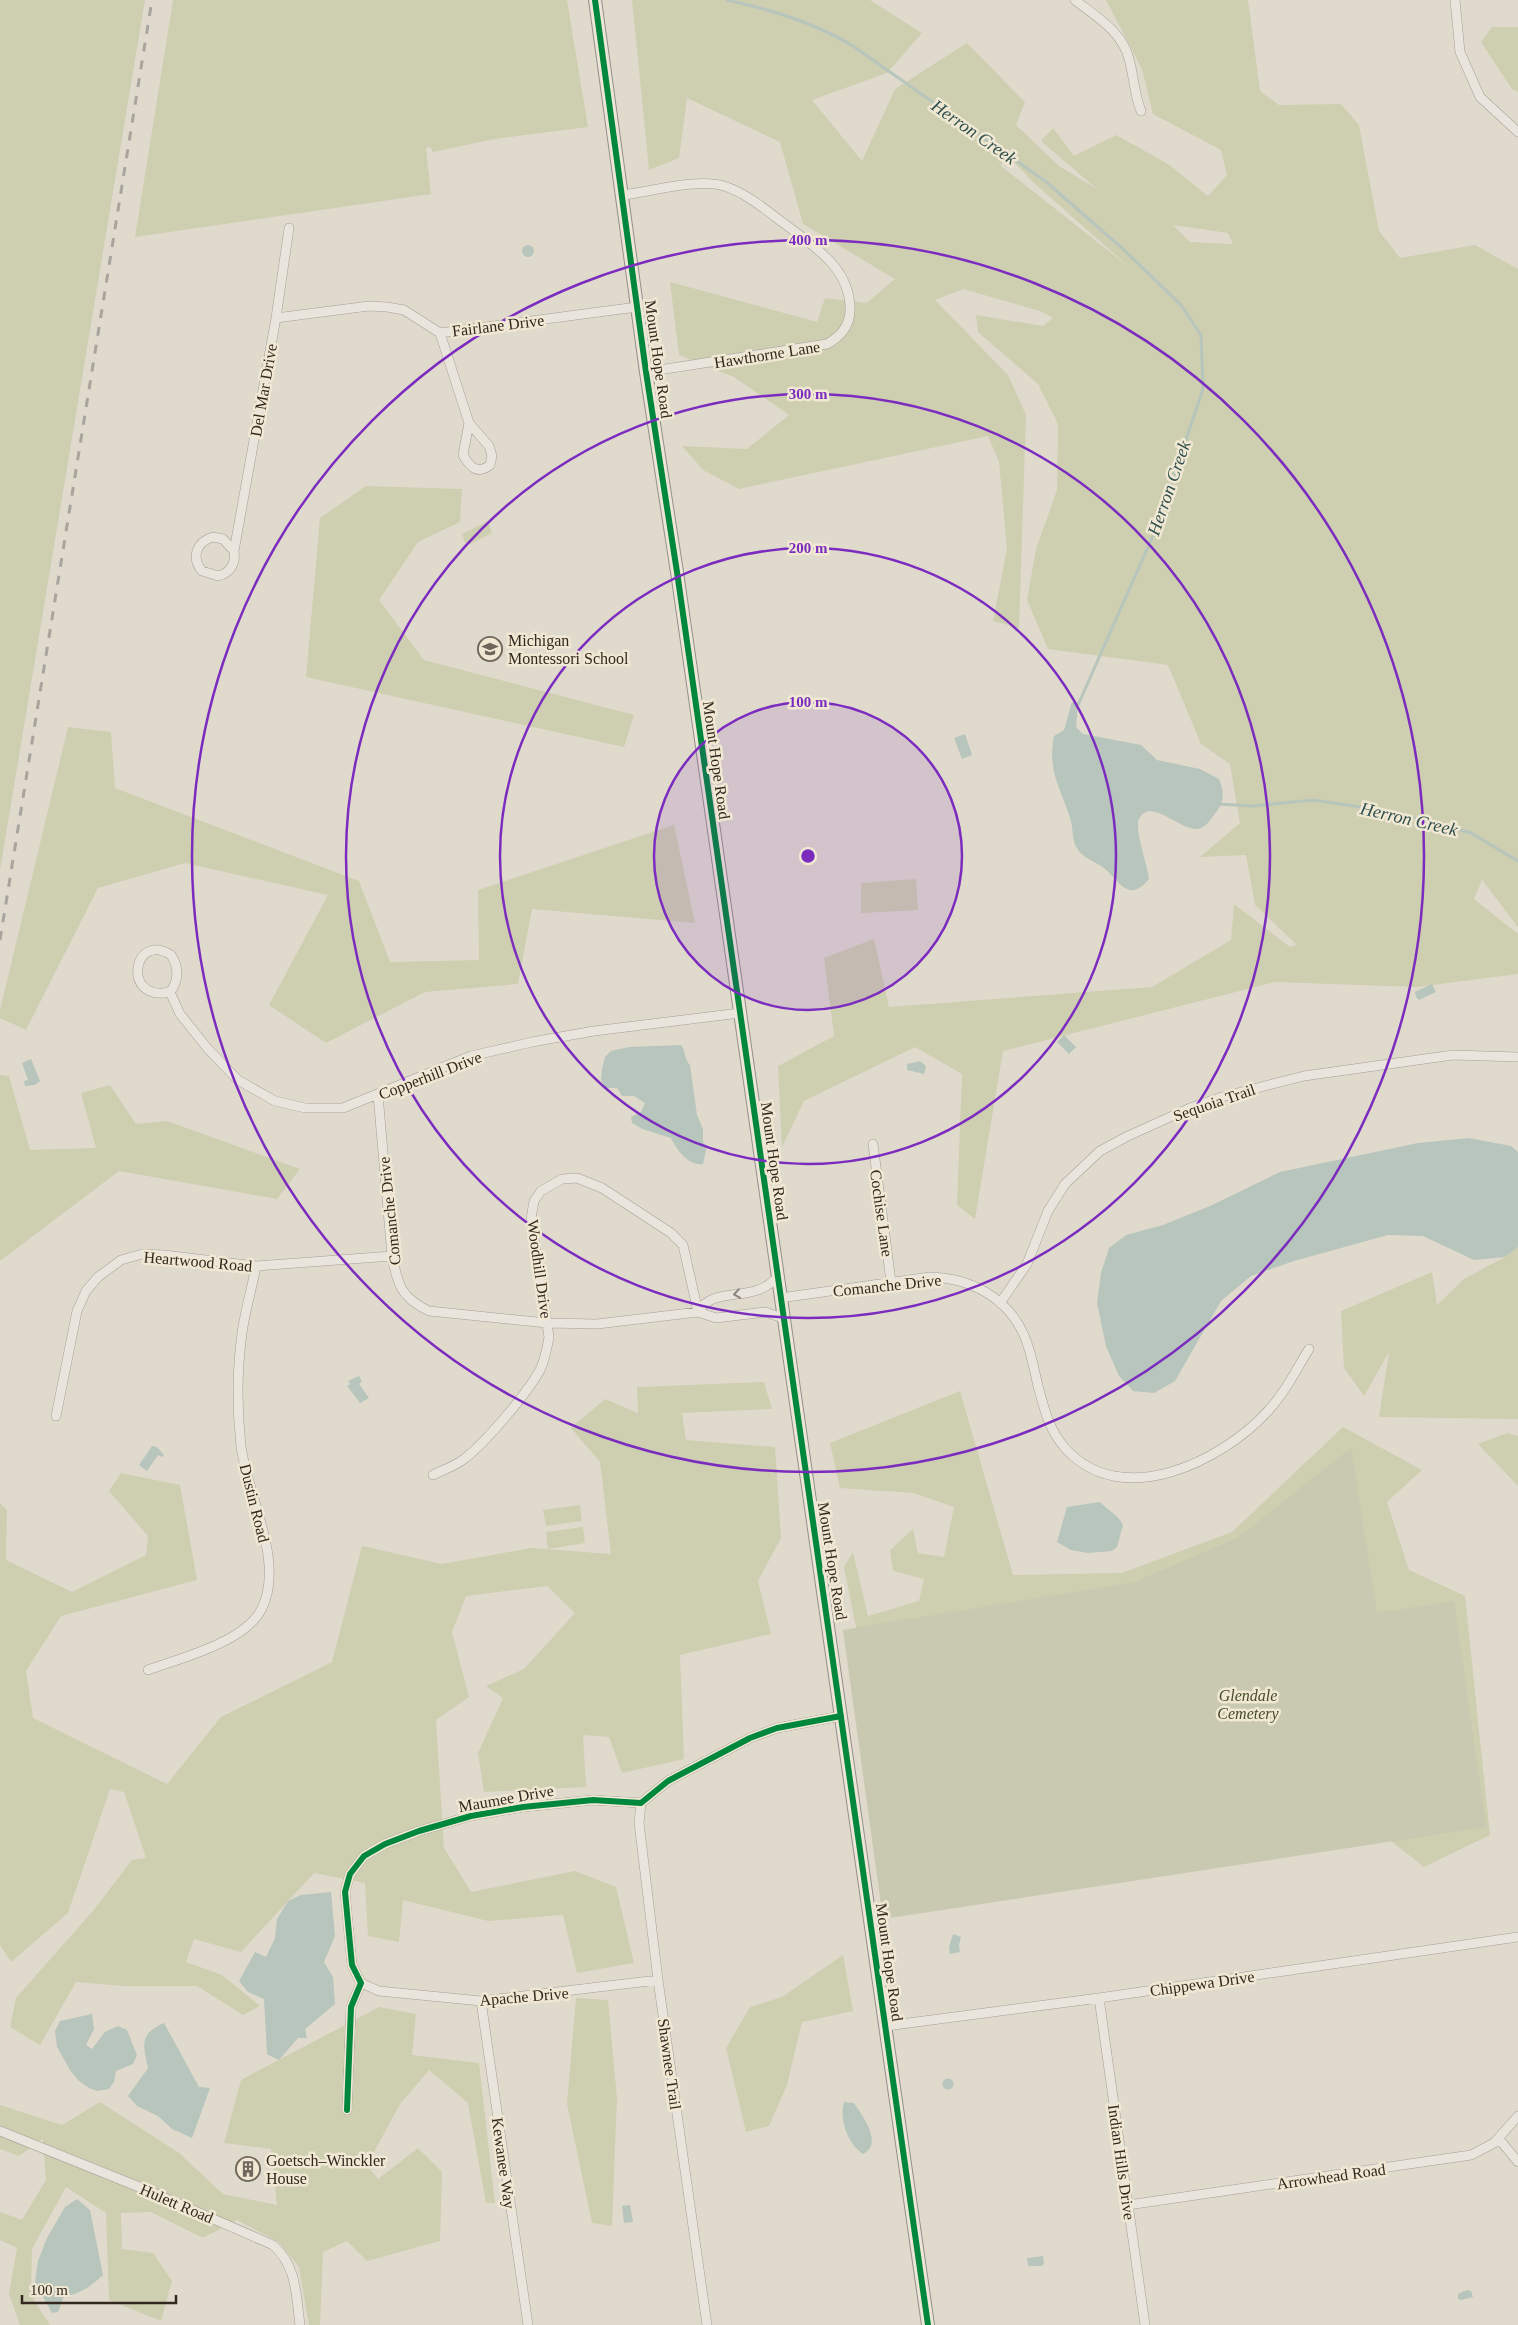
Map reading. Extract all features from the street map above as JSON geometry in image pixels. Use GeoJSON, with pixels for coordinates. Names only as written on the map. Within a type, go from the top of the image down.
{"type":"FeatureCollection","features":[{"type":"Feature","properties":{"kind":"street","name":"Mount Hope Road"},"geometry":{"type":"LineString","coordinates":[[595,0],[646,372],[928,2325]]}},
{"type":"Feature","properties":{"kind":"street"},"geometry":{"type":"LineString","coordinates":[[1075,0],[1112,30],[1123,44],[1129,60],[1135,93],[1141,111]]}},
{"type":"Feature","properties":{"kind":"street"},"geometry":{"type":"LineString","coordinates":[[1455,0],[1460,52],[1480,97],[1518,132]]}},
{"type":"Feature","properties":{"kind":"street","name":"Hawthorne Lane"},"geometry":{"type":"LineString","coordinates":[[622,195],[701,184],[718,185],[731,189],[765,209],[827,257],[843,278],[850,298],[850,315],[847,326],[839,337],[828,344],[646,372]]}},
{"type":"Feature","properties":{"kind":"street","name":"Del Mar Drive"},"geometry":{"type":"LineString","coordinates":[[234,551],[228,542],[212,537],[199,546],[196,562],[198,567],[212,576],[223,574],[233,564],[290,228]]}},
{"type":"Feature","properties":{"kind":"street","name":"Fairlane Drive"},"geometry":{"type":"LineString","coordinates":[[276,318],[369,306],[387,307],[404,310],[440,333],[637,307]]}},
{"type":"Feature","properties":{"kind":"street"},"geometry":{"type":"LineString","coordinates":[[440,333],[469,423],[489,446],[492,456],[490,465],[485,469],[474,469],[469,466],[463,455],[469,423]]}},
{"type":"Feature","properties":{"kind":"street"},"geometry":{"type":"LineString","coordinates":[[161,950],[174,960],[177,971],[176,980],[170,992],[162,994],[147,992],[141,983],[137,968],[142,956],[147,952],[161,950]]}},
{"type":"Feature","properties":{"kind":"street","name":"Copperhill Drive"},"geometry":{"type":"LineString","coordinates":[[170,992],[180,1014],[208,1049],[238,1080],[275,1101],[305,1108],[343,1108],[480,1054],[594,1031],[740,1013]]}},
{"type":"Feature","properties":{"kind":"street","name":"Sequoia Trail"},"geometry":{"type":"LineString","coordinates":[[1000,1303],[1026,1264],[1048,1211],[1065,1184],[1094,1156],[1128,1136],[1174,1115],[1222,1097],[1296,1078],[1453,1055],[1475,1054],[1518,1057]]}},
{"type":"Feature","properties":{"kind":"street","name":"Comanche Drive"},"geometry":{"type":"LineString","coordinates":[[378,1095],[392,1256],[397,1280],[404,1295],[416,1305],[429,1311],[547,1323],[597,1324],[698,1312],[716,1318],[765,1312],[783,1318]]}},
{"type":"Feature","properties":{"kind":"street","name":"Cochise Lane"},"geometry":{"type":"LineString","coordinates":[[872,1144],[892,1282]]}},
{"type":"Feature","properties":{"kind":"street","name":"Woodhill Drive"},"geometry":{"type":"LineString","coordinates":[[433,1475],[463,1460],[482,1442],[529,1386],[540,1369],[547,1352],[549,1337],[531,1219],[534,1201],[540,1191],[562,1179],[577,1178],[602,1188],[671,1233],[683,1245],[698,1312]]}},
{"type":"Feature","properties":{"kind":"street","name":"Heartwood Road"},"geometry":{"type":"LineString","coordinates":[[56,1416],[77,1311],[86,1291],[98,1277],[121,1260],[142,1254],[256,1266],[392,1256]]}},
{"type":"Feature","properties":{"kind":"street","name":"Dustin Road"},"geometry":{"type":"LineString","coordinates":[[148,1670],[218,1643],[245,1629],[262,1609],[268,1590],[270,1568],[241,1447],[238,1388],[242,1333],[256,1266]]}},
{"type":"Feature","properties":{"kind":"street","name":"Comanche Drive"},"geometry":{"type":"LineString","coordinates":[[698,1312],[708,1300],[758,1291],[769,1285],[778,1276]]}},
{"type":"Feature","properties":{"kind":"street","name":"Comanche Drive"},"geometry":{"type":"LineString","coordinates":[[780,1298],[930,1277],[954,1279],[976,1287],[1000,1303],[1013,1318],[1023,1334],[1048,1420],[1058,1440],[1082,1463],[1114,1476],[1137,1478],[1169,1472],[1200,1461],[1230,1444],[1256,1423],[1274,1404],[1289,1383],[1309,1348]]}},
{"type":"Feature","properties":{"kind":"street"},"geometry":{"type":"LineString","coordinates":[[641,1803],[668,1781],[750,1738],[777,1728],[841,1716]]}},
{"type":"Feature","properties":{"kind":"street","name":"Maumee Drive"},"geometry":{"type":"LineString","coordinates":[[361,1983],[352,1965],[345,1892],[350,1874],[364,1856],[385,1844],[419,1831],[471,1816],[524,1807],[593,1800],[641,1803]]}},
{"type":"Feature","properties":{"kind":"street","name":"Shawnee Trail"},"geometry":{"type":"LineString","coordinates":[[641,1803],[639,1823],[658,1980],[707,2325]]}},
{"type":"Feature","properties":{"kind":"street","name":"Chippewa Drive"},"geometry":{"type":"LineString","coordinates":[[886,2026],[1099,1998],[1518,1937]]}},
{"type":"Feature","properties":{"kind":"street","name":"Apache Drive"},"geometry":{"type":"LineString","coordinates":[[361,1983],[379,1991],[481,2001],[658,1980]]}},
{"type":"Feature","properties":{"kind":"street"},"geometry":{"type":"LineString","coordinates":[[347,2110],[351,2007],[361,1983]]}},
{"type":"Feature","properties":{"kind":"street","name":"Indian Hills Drive"},"geometry":{"type":"LineString","coordinates":[[1099,1998],[1144,2325]]}},
{"type":"Feature","properties":{"kind":"street","name":"Kewanee Way"},"geometry":{"type":"LineString","coordinates":[[481,2001],[528,2325]]}},
{"type":"Feature","properties":{"kind":"street","name":"Arrowhead Road"},"geometry":{"type":"LineString","coordinates":[[1128,2205],[1471,2155],[1483,2150],[1499,2139],[1518,2116]]}},
{"type":"Feature","properties":{"kind":"street","name":"Hulett Road"},"geometry":{"type":"LineString","coordinates":[[0,2131],[154,2193],[273,2245],[284,2256],[292,2271],[300,2325]]}},
{"type":"Feature","properties":{"kind":"street"},"geometry":{"type":"LineString","coordinates":[[1499,2139],[1518,2162]]}},
{"type":"Feature","properties":{"kind":"green space"},"geometry":{"type":"Polygon","coordinates":[[[0,0],[145,0],[0,870],[0,0]]]}},
{"type":"Feature","properties":{"kind":"green space"},"geometry":{"type":"Polygon","coordinates":[[[173,0],[567,0],[588,127],[495,139],[433,152],[430,147],[426,148],[431,194],[135,237],[173,0]]]}},
{"type":"Feature","properties":{"kind":"green space"},"geometry":{"type":"Polygon","coordinates":[[[632,0],[870,0],[922,33],[887,73],[812,100],[862,161],[895,89],[967,43],[1025,102],[1016,125],[1059,166],[1097,189],[1041,141],[1053,128],[1074,156],[1116,135],[1168,164],[1208,196],[1227,175],[1221,150],[1153,114],[1142,69],[1106,0],[1248,0],[1260,91],[1279,105],[1341,104],[1359,125],[1379,231],[1400,258],[1475,245],[1518,269],[1518,927],[1482,880],[1474,899],[1518,934],[1518,974],[1417,987],[1275,982],[1003,1051],[975,1219],[957,1205],[962,1074],[915,1047],[804,1101],[782,1147],[778,1066],[834,1036],[824,958],[874,939],[889,1007],[1152,987],[1231,940],[1234,904],[1290,947],[1297,945],[1255,905],[1246,855],[1200,857],[1240,823],[1230,764],[1201,744],[1168,665],[1048,649],[1027,600],[1036,549],[1057,490],[1058,424],[1038,384],[978,332],[976,315],[1043,326],[1053,318],[1040,311],[963,289],[935,300],[1008,375],[1026,415],[1019,628],[993,621],[1007,549],[999,462],[988,436],[739,489],[703,470],[682,446],[747,449],[789,415],[734,377],[679,355],[670,282],[817,322],[825,298],[867,303],[895,279],[803,224],[780,142],[687,98],[679,158],[649,170],[632,0]],[[1005,153],[1001,166],[1130,268],[1033,182],[1005,153]],[[1173,225],[1190,242],[1233,244],[1228,233],[1173,225]]]}},
{"type":"Feature","properties":{"kind":"green space"},"geometry":{"type":"Polygon","coordinates":[[[1492,27],[1518,27],[1518,92],[1512,89],[1481,42],[1492,27]]]}},
{"type":"Feature","properties":{"kind":"green space"},"geometry":{"type":"Polygon","coordinates":[[[366,486],[462,489],[460,522],[418,542],[379,600],[424,660],[634,715],[624,747],[306,677],[320,518],[366,486]]]}},
{"type":"Feature","properties":{"kind":"green space"},"geometry":{"type":"Polygon","coordinates":[[[488,521],[492,533],[470,544],[465,543],[462,534],[488,521]]]}},
{"type":"Feature","properties":{"kind":"green space"},"geometry":{"type":"Polygon","coordinates":[[[68,727],[111,732],[115,788],[359,881],[390,962],[479,960],[478,890],[674,825],[695,923],[532,909],[518,984],[425,992],[326,1043],[269,1005],[328,895],[185,863],[98,888],[26,1030],[0,1018],[0,1010],[68,727]]]}},
{"type":"Feature","properties":{"kind":"green space"},"geometry":{"type":"Polygon","coordinates":[[[916,879],[918,910],[861,913],[861,883],[916,879]]]}},
{"type":"Feature","properties":{"kind":"green space"},"geometry":{"type":"Polygon","coordinates":[[[0,1075],[9,1076],[30,1150],[96,1148],[81,1093],[110,1085],[136,1124],[167,1121],[300,1169],[277,1199],[119,1171],[0,1261],[0,1075]]]}},
{"type":"Feature","properties":{"kind":"green space"},"geometry":{"type":"Polygon","coordinates":[[[1518,1247],[1518,1419],[1379,1417],[1389,1352],[1364,1396],[1344,1368],[1341,1311],[1432,1272],[1437,1305],[1464,1279],[1505,1257],[1518,1247]]]}},
{"type":"Feature","properties":{"kind":"green space"},"geometry":{"type":"Polygon","coordinates":[[[764,1382],[772,1409],[682,1413],[686,1440],[775,1447],[781,1538],[758,1581],[771,1634],[680,1655],[684,1759],[622,1773],[609,1737],[583,1735],[586,1787],[484,1792],[478,1753],[503,1698],[486,1686],[524,1669],[575,1613],[547,1586],[466,1596],[452,1632],[469,1697],[436,1720],[444,1848],[471,1892],[575,1871],[616,1887],[634,1963],[577,1973],[563,1915],[488,1921],[403,1900],[399,1942],[368,1936],[365,1883],[314,1873],[241,1952],[194,1939],[186,1962],[222,1975],[260,2006],[243,2015],[197,1986],[123,1986],[76,1982],[40,2045],[10,2027],[16,1998],[92,1912],[132,1860],[146,1858],[124,1792],[110,1789],[68,1913],[11,1962],[0,1945],[0,1503],[7,1510],[6,1560],[72,1592],[146,1555],[148,1536],[109,1491],[121,1473],[180,1485],[197,1580],[61,1616],[26,1671],[33,1718],[167,1784],[221,1717],[332,1662],[362,1546],[442,1564],[531,1548],[611,1554],[600,1462],[571,1428],[605,1399],[638,1413],[637,1387],[764,1382]]]}},
{"type":"Feature","properties":{"kind":"green space","name":"Glendale Cemetery"},"geometry":{"type":"Polygon","coordinates":[[[960,1391],[1013,1575],[1122,1573],[1232,1532],[1343,1427],[1422,1470],[1387,1502],[1409,1570],[1465,1596],[1490,1835],[1424,1867],[1381,1833],[865,1672],[844,1567],[853,1552],[868,1616],[919,1601],[924,1579],[893,1571],[890,1550],[913,1529],[918,1553],[944,1557],[954,1507],[913,1493],[840,1488],[830,1443],[960,1391]]]}},
{"type":"Feature","properties":{"kind":"green space"},"geometry":{"type":"Polygon","coordinates":[[[1507,1433],[1518,1436],[1518,1486],[1478,1444],[1507,1433]]]}},
{"type":"Feature","properties":{"kind":"green space","name":"Glendale Cemetery"},"geometry":{"type":"Polygon","coordinates":[[[1351,1448],[1377,1613],[1454,1601],[1486,1827],[883,1919],[843,1630],[1135,1582],[1239,1537],[1351,1448]]]}},
{"type":"Feature","properties":{"kind":"green space"},"geometry":{"type":"Polygon","coordinates":[[[580,1505],[582,1521],[546,1526],[543,1510],[580,1505]]]}},
{"type":"Feature","properties":{"kind":"green space"},"geometry":{"type":"Polygon","coordinates":[[[583,1527],[585,1543],[548,1549],[546,1532],[583,1527]]]}},
{"type":"Feature","properties":{"kind":"green space"},"geometry":{"type":"Polygon","coordinates":[[[843,1955],[853,2011],[802,2022],[787,2085],[769,2126],[746,2132],[726,2048],[750,2007],[782,1997],[843,1955]]]}},
{"type":"Feature","properties":{"kind":"green space"},"geometry":{"type":"Polygon","coordinates":[[[576,1998],[608,2000],[617,2098],[612,2226],[592,2223],[567,2104],[576,1998]]]}},
{"type":"Feature","properties":{"kind":"green space"},"geometry":{"type":"Polygon","coordinates":[[[379,2007],[416,2014],[412,2055],[479,2063],[495,2203],[486,2203],[468,2103],[429,2070],[400,2104],[367,2165],[378,2179],[418,2148],[442,2172],[440,2241],[367,2261],[347,2241],[323,2252],[320,2325],[309,2325],[299,2267],[279,2242],[237,2220],[203,2238],[151,2212],[121,2213],[122,2249],[153,2253],[172,2281],[161,2321],[109,2300],[106,2213],[66,2187],[32,2249],[31,2295],[50,2325],[20,2325],[9,2294],[17,2248],[0,2240],[0,2212],[22,2220],[46,2180],[43,2139],[19,2156],[0,2149],[0,2105],[62,2125],[100,2102],[179,2153],[223,2194],[277,2205],[271,2149],[224,2143],[241,2080],[379,2007]]]}},
{"type":"Feature","properties":{"kind":"shaded area"},"geometry":{"type":"Polygon","coordinates":[[[528,245],[534,251],[528,257],[522,251],[528,245]]]}},
{"type":"Feature","properties":{"kind":"shaded area"},"geometry":{"type":"Polygon","coordinates":[[[1072,702],[1078,703],[1076,727],[1083,734],[1141,745],[1157,760],[1200,769],[1219,779],[1221,783],[1223,795],[1221,803],[1210,821],[1201,828],[1186,827],[1159,813],[1151,811],[1144,813],[1139,819],[1138,831],[1149,879],[1135,890],[1125,888],[1104,868],[1082,855],[1074,842],[1071,821],[1056,780],[1052,760],[1054,736],[1064,730],[1072,702]]]}},
{"type":"Feature","properties":{"kind":"shaded area"},"geometry":{"type":"Polygon","coordinates":[[[965,734],[972,755],[962,759],[954,738],[965,734]]]}},
{"type":"Feature","properties":{"kind":"shaded area"},"geometry":{"type":"Polygon","coordinates":[[[1432,984],[1436,992],[1419,1000],[1416,997],[1415,992],[1432,984]]]}},
{"type":"Feature","properties":{"kind":"shaded area"},"geometry":{"type":"Polygon","coordinates":[[[1064,1035],[1076,1047],[1069,1054],[1057,1042],[1064,1035]]]}},
{"type":"Feature","properties":{"kind":"shaded area"},"geometry":{"type":"Polygon","coordinates":[[[681,1045],[690,1065],[697,1115],[703,1129],[703,1142],[707,1146],[703,1164],[688,1160],[676,1147],[671,1138],[642,1129],[632,1123],[631,1117],[641,1112],[645,1103],[634,1096],[622,1096],[617,1088],[605,1088],[601,1080],[605,1057],[611,1051],[629,1047],[681,1045]]]}},
{"type":"Feature","properties":{"kind":"shaded area"},"geometry":{"type":"Polygon","coordinates":[[[31,1059],[40,1081],[35,1085],[25,1086],[24,1081],[28,1080],[22,1063],[31,1059]]]}},
{"type":"Feature","properties":{"kind":"shaded area"},"geometry":{"type":"Polygon","coordinates":[[[920,1061],[926,1066],[924,1074],[907,1070],[907,1064],[920,1061]]]}},
{"type":"Feature","properties":{"kind":"shaded area"},"geometry":{"type":"Polygon","coordinates":[[[1469,1138],[1511,1146],[1518,1152],[1518,1247],[1505,1257],[1474,1260],[1423,1236],[1388,1235],[1294,1261],[1251,1276],[1221,1301],[1175,1381],[1154,1393],[1133,1391],[1119,1376],[1106,1346],[1097,1303],[1101,1273],[1109,1248],[1126,1235],[1163,1225],[1210,1206],[1280,1172],[1418,1143],[1469,1138]]]}},
{"type":"Feature","properties":{"kind":"shaded area"},"geometry":{"type":"Polygon","coordinates":[[[359,1376],[362,1381],[359,1384],[369,1398],[360,1403],[347,1386],[350,1384],[348,1381],[359,1376]]]}},
{"type":"Feature","properties":{"kind":"shaded area"},"geometry":{"type":"Polygon","coordinates":[[[152,1446],[157,1447],[164,1455],[162,1457],[158,1455],[147,1471],[139,1465],[152,1446]]]}},
{"type":"Feature","properties":{"kind":"shaded area"},"geometry":{"type":"Polygon","coordinates":[[[1100,1502],[1123,1525],[1117,1547],[1112,1551],[1088,1553],[1071,1550],[1057,1542],[1067,1507],[1100,1502]]]}},
{"type":"Feature","properties":{"kind":"shaded area"},"geometry":{"type":"Polygon","coordinates":[[[331,1892],[335,1936],[324,1962],[333,1977],[335,2004],[305,2029],[307,2038],[298,2038],[279,2060],[267,2054],[264,1999],[248,1992],[239,1981],[255,1952],[266,1957],[275,1938],[277,1919],[288,1901],[301,1895],[331,1892]]]}},
{"type":"Feature","properties":{"kind":"shaded area"},"geometry":{"type":"Polygon","coordinates":[[[953,1934],[961,1937],[960,1952],[950,1954],[949,1947],[953,1934]]]}},
{"type":"Feature","properties":{"kind":"shaded area"},"geometry":{"type":"Polygon","coordinates":[[[92,2014],[94,2029],[86,2045],[92,2049],[105,2032],[118,2026],[127,2030],[137,2055],[133,2064],[116,2071],[114,2082],[109,2089],[97,2091],[79,2081],[70,2070],[57,2047],[55,2031],[60,2021],[92,2014]]]}},
{"type":"Feature","properties":{"kind":"shaded area"},"geometry":{"type":"Polygon","coordinates":[[[164,2023],[199,2087],[210,2088],[192,2138],[172,2129],[158,2116],[137,2106],[128,2096],[148,2068],[144,2046],[147,2036],[150,2031],[164,2023]]]}},
{"type":"Feature","properties":{"kind":"shaded area"},"geometry":{"type":"Polygon","coordinates":[[[948,2078],[954,2084],[948,2090],[942,2084],[948,2078]]]}},
{"type":"Feature","properties":{"kind":"shaded area"},"geometry":{"type":"Polygon","coordinates":[[[844,2102],[854,2103],[869,2129],[872,2144],[863,2154],[853,2144],[846,2131],[843,2116],[844,2102]]]}},
{"type":"Feature","properties":{"kind":"shaded area"},"geometry":{"type":"Polygon","coordinates":[[[77,2199],[90,2210],[103,2275],[85,2289],[64,2296],[58,2312],[52,2313],[35,2282],[38,2261],[47,2238],[65,2207],[77,2199]]]}},
{"type":"Feature","properties":{"kind":"shaded area"},"geometry":{"type":"Polygon","coordinates":[[[630,2205],[633,2222],[624,2223],[622,2206],[630,2205]]]}},
{"type":"Feature","properties":{"kind":"shaded area"},"geometry":{"type":"Polygon","coordinates":[[[1043,2256],[1044,2264],[1042,2266],[1028,2266],[1027,2258],[1043,2256]]]}},
{"type":"Feature","properties":{"kind":"shaded area"},"geometry":{"type":"Polygon","coordinates":[[[1467,2290],[1471,2291],[1473,2297],[1458,2299],[1458,2294],[1467,2290]]]}},
{"type":"Feature","properties":{"kind":"waterway","name":"Herron Creek"},"geometry":{"type":"LineString","coordinates":[[727,0],[792,18],[823,30],[853,46],[1045,181],[1122,248],[1181,305],[1201,335],[1203,389],[1156,529],[1078,705]]}},
{"type":"Feature","properties":{"kind":"waterway","name":"Herron Creek"},"geometry":{"type":"LineString","coordinates":[[1218,804],[1253,806],[1313,800],[1388,811],[1471,833],[1518,861]]}},
{"type":"Feature","properties":{"kind":"railway"},"geometry":{"type":"LineString","coordinates":[[0,940],[152,0]]}},
{"type":"Feature","properties":{"kind":"cycle path"},"geometry":{"type":"LineString","coordinates":[[595,0],[646,372],[677,572],[928,2325]]}},
{"type":"Feature","properties":{"kind":"cycle path"},"geometry":{"type":"LineString","coordinates":[[347,2110],[351,2007],[361,1983],[352,1965],[345,1892],[350,1874],[364,1856],[385,1844],[419,1831],[471,1816],[523,1807],[593,1800],[641,1803],[668,1781],[750,1738],[777,1728],[841,1716]]}},
{"type":"Feature","properties":{"kind":"place","name":"Michigan Montessori School"},"geometry":{"type":"Point","coordinates":[490,649]}},
{"type":"Feature","properties":{"kind":"place","name":"Goetsch–Winckler House"},"geometry":{"type":"Point","coordinates":[248,2169]}}]}
